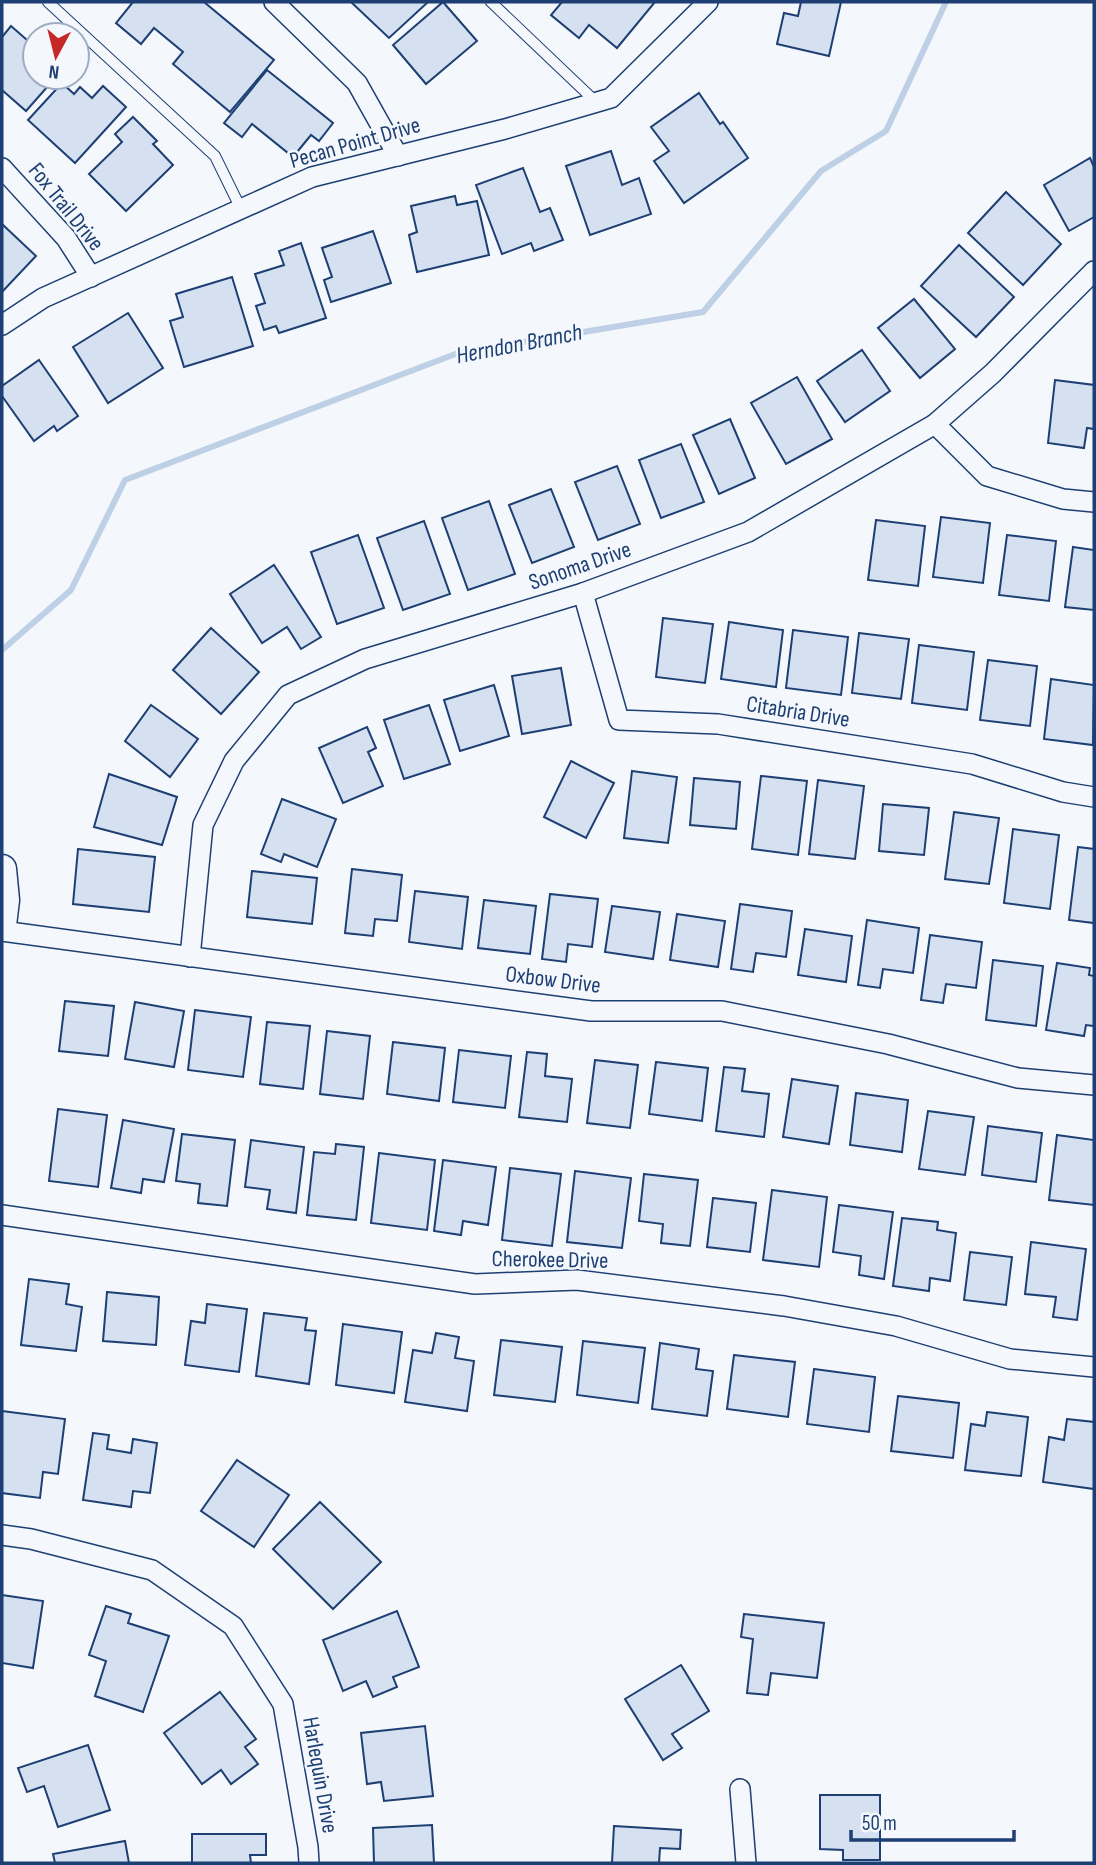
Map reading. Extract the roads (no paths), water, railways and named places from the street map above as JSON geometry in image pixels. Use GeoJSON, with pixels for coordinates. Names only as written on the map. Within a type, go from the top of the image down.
{"type":"FeatureCollection","features":[{"type":"Feature","properties":{"kind":"street"},"geometry":{"type":"LineString","coordinates":[[274,2],[357,83],[398,156]]}},
{"type":"Feature","properties":{"kind":"street","name":"Pecan Point Drive"},"geometry":{"type":"LineString","coordinates":[[2,325],[43,298],[313,177],[505,129],[611,97],[708,2]]}},
{"type":"Feature","properties":{"kind":"street","name":"Fox Trail Drive"},"geometry":{"type":"LineString","coordinates":[[2,168],[66,238],[91,277]]}},
{"type":"Feature","properties":{"kind":"street","name":"Sonoma Drive"},"geometry":{"type":"LineString","coordinates":[[191,957],[203,825],[234,761],[288,695],[365,659],[583,593],[748,531],[934,424],[993,373],[1094,271]]}},
{"type":"Feature","properties":{"kind":"street"},"geometry":{"type":"LineString","coordinates":[[934,424],[987,476],[1063,499],[1094,502]]}},
{"type":"Feature","properties":{"kind":"street","name":"Citabria Drive"},"geometry":{"type":"LineString","coordinates":[[583,593],[619,720],[718,723],[972,764],[1063,792],[1094,797]]}},
{"type":"Feature","properties":{"kind":"street"},"geometry":{"type":"LineString","coordinates":[[2,869],[5,900],[2,925]]}},
{"type":"Feature","properties":{"kind":"street","name":"Oxbow Drive"},"geometry":{"type":"LineString","coordinates":[[2,931],[591,1011],[722,1011],[888,1044],[1018,1078],[1094,1086]]}},
{"type":"Feature","properties":{"kind":"street","name":"Cherokee Drive"},"geometry":{"type":"LineString","coordinates":[[2,1215],[475,1284],[577,1280],[784,1306],[896,1326],[1010,1359],[1094,1367]]}},
{"type":"Feature","properties":{"kind":"street","name":"Harlequin Drive"},"geometry":{"type":"LineString","coordinates":[[2,1535],[31,1539],[152,1570],[233,1626],[283,1704],[309,1863]]}},
{"type":"Feature","properties":{"kind":"street"},"geometry":{"type":"LineString","coordinates":[[740,1789],[746,1863]]}},
{"type":"Feature","properties":{"kind":"lane"},"geometry":{"type":"LineString","coordinates":[[48,2],[215,156],[241,209]]}},
{"type":"Feature","properties":{"kind":"lane"},"geometry":{"type":"LineString","coordinates":[[491,2],[595,101]]}},
{"type":"Feature","properties":{"kind":"waterway","name":"Herndon Branch"},"geometry":{"type":"LineString","coordinates":[[2,650],[71,590],[125,480],[458,353],[703,312],[821,171],[886,131],[946,2]]}}]}
